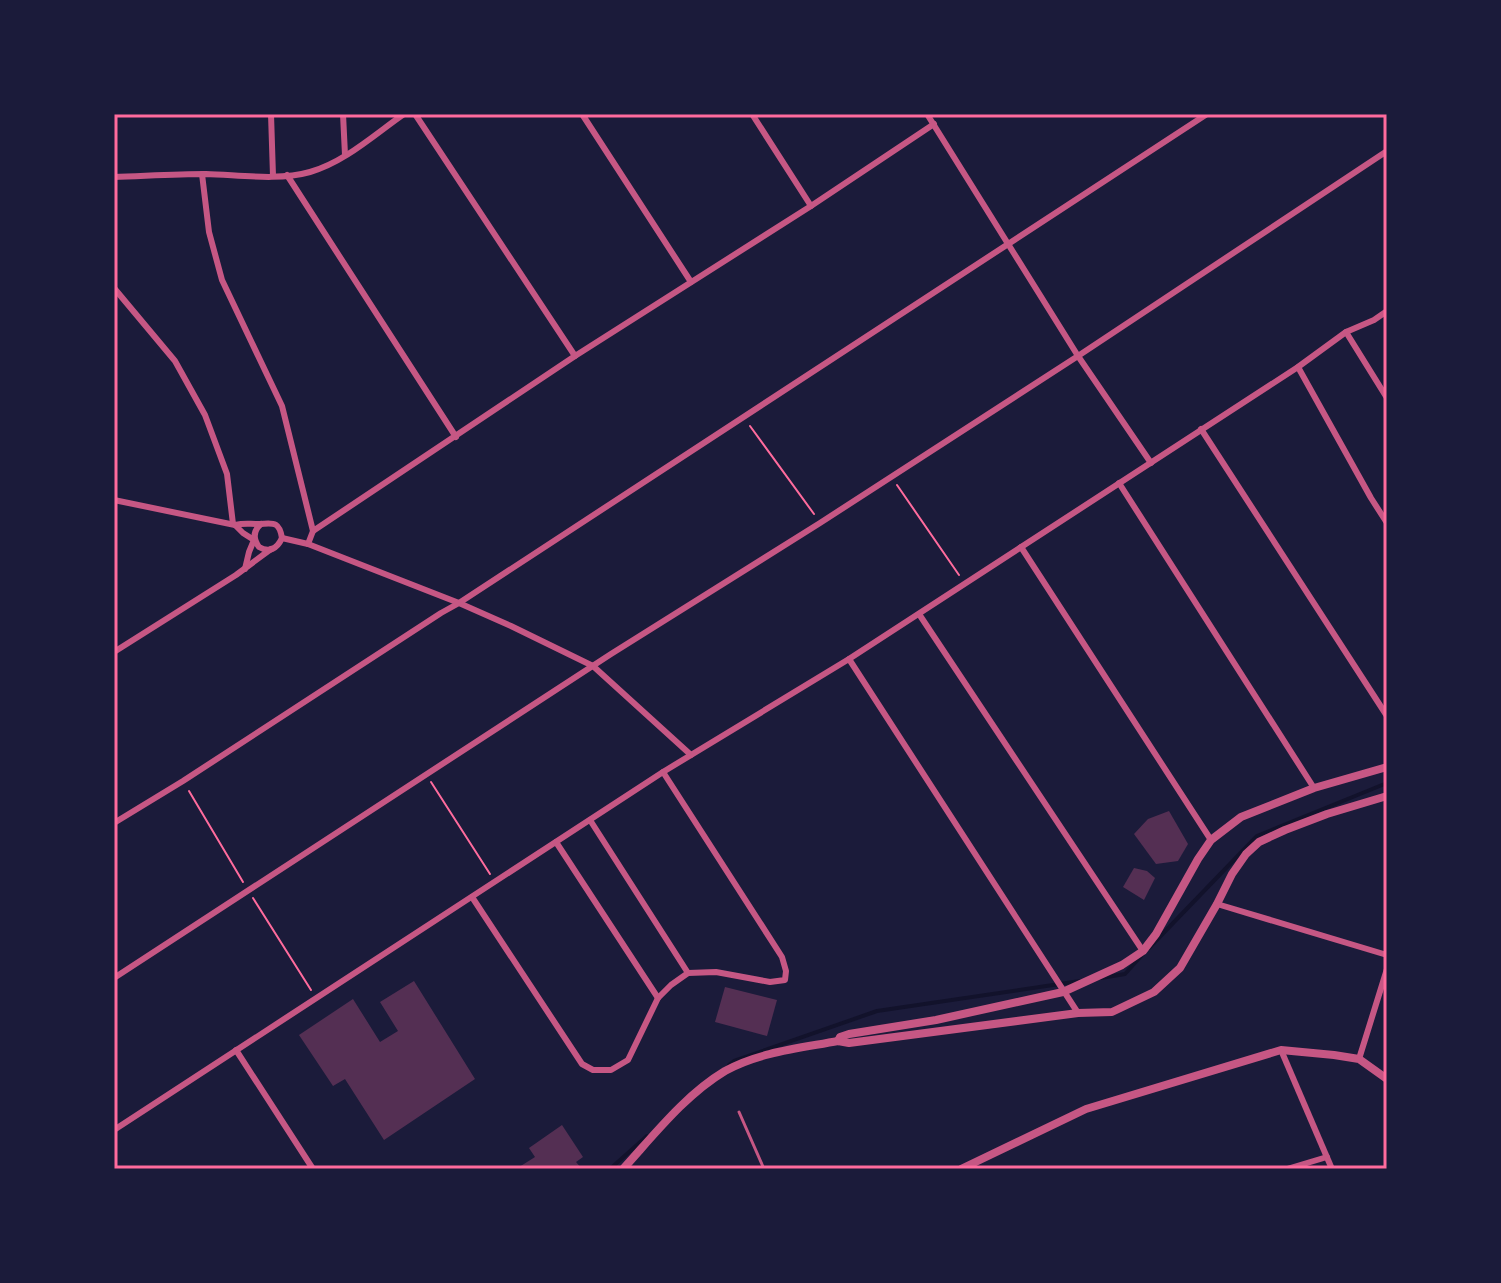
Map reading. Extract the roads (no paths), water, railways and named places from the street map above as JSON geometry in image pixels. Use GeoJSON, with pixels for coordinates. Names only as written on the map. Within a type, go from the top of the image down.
{"type":"FeatureCollection","features":[{"type":"Feature","properties":{"kind":"street"},"geometry":{"type":"LineString","coordinates":[[271,114],[273,176]]}},
{"type":"Feature","properties":{"kind":"street"},"geometry":{"type":"LineString","coordinates":[[343,114],[345,155]]}},
{"type":"Feature","properties":{"kind":"street"},"geometry":{"type":"LineString","coordinates":[[114,177],[202,174],[273,176],[309,172],[329,165],[404,114]]}},
{"type":"Feature","properties":{"kind":"street"},"geometry":{"type":"LineString","coordinates":[[415,114],[575,356]]}},
{"type":"Feature","properties":{"kind":"street"},"geometry":{"type":"LineString","coordinates":[[582,114],[691,282]]}},
{"type":"Feature","properties":{"kind":"street"},"geometry":{"type":"LineString","coordinates":[[752,114],[811,206]]}},
{"type":"Feature","properties":{"kind":"street"},"geometry":{"type":"LineString","coordinates":[[927,114],[1078,356],[1151,463]]}},
{"type":"Feature","properties":{"kind":"street"},"geometry":{"type":"LineString","coordinates":[[114,823],[459,603],[1207,114]]}},
{"type":"Feature","properties":{"kind":"street"},"geometry":{"type":"LineString","coordinates":[[313,531],[575,356],[934,124]]}},
{"type":"Feature","properties":{"kind":"street"},"geometry":{"type":"LineString","coordinates":[[114,978],[593,666],[1078,356],[1387,151]]}},
{"type":"Feature","properties":{"kind":"street"},"geometry":{"type":"LineString","coordinates":[[202,174],[209,232],[222,280],[282,406],[313,531],[308,544]]}},
{"type":"Feature","properties":{"kind":"street"},"geometry":{"type":"LineString","coordinates":[[287,175],[456,437]]}},
{"type":"Feature","properties":{"kind":"street"},"geometry":{"type":"LineString","coordinates":[[114,288],[175,361],[205,415],[227,474],[234,524],[259,547],[271,549]]}},
{"type":"Feature","properties":{"kind":"street"},"geometry":{"type":"LineString","coordinates":[[114,1130],[663,772],[919,614],[1298,367],[1346,332],[1387,311]]}},
{"type":"Feature","properties":{"kind":"street"},"geometry":{"type":"LineString","coordinates":[[1346,332],[1387,398]]}},
{"type":"Feature","properties":{"kind":"street"},"geometry":{"type":"LineString","coordinates":[[1298,367],[1387,523]]}},
{"type":"Feature","properties":{"kind":"street"},"geometry":{"type":"LineString","coordinates":[[1201,429],[1387,716]]}},
{"type":"Feature","properties":{"kind":"street"},"geometry":{"type":"LineString","coordinates":[[1119,483],[1314,788]]}},
{"type":"Feature","properties":{"kind":"street"},"geometry":{"type":"LineString","coordinates":[[114,500],[234,524],[274,523],[280,529],[282,538],[276,547],[245,569],[114,652]]}},
{"type":"Feature","properties":{"kind":"street"},"geometry":{"type":"LineString","coordinates":[[245,569],[255,531],[261,524]]}},
{"type":"Feature","properties":{"kind":"street"},"geometry":{"type":"LineString","coordinates":[[282,538],[308,544],[459,603],[593,666],[691,755]]}},
{"type":"Feature","properties":{"kind":"street"},"geometry":{"type":"LineString","coordinates":[[1021,547],[1211,840]]}},
{"type":"Feature","properties":{"kind":"street"},"geometry":{"type":"LineString","coordinates":[[919,614],[1143,951]]}},
{"type":"Feature","properties":{"kind":"street"},"geometry":{"type":"LineString","coordinates":[[849,659],[1078,1013]]}},
{"type":"Feature","properties":{"kind":"street"},"geometry":{"type":"LineString","coordinates":[[838,1041],[844,1035],[936,1020],[1063,992],[1122,965],[1143,951],[1156,934],[1211,840],[1241,817],[1314,788],[1387,767]]}},
{"type":"Feature","properties":{"kind":"street"},"geometry":{"type":"LineString","coordinates":[[472,897],[582,1064],[593,1070],[611,1070],[628,1060],[658,998],[688,973],[716,972],[770,982],[785,980],[782,957],[663,772]]}},
{"type":"Feature","properties":{"kind":"street"},"geometry":{"type":"LineString","coordinates":[[623,1169],[693,1095],[726,1071],[765,1055],[838,1041],[849,1043],[1078,1013],[1112,1012],[1154,992],[1180,968],[1239,864],[1259,842],[1327,814],[1387,796]]}},
{"type":"Feature","properties":{"kind":"street"},"geometry":{"type":"LineString","coordinates":[[590,820],[688,973]]}},
{"type":"Feature","properties":{"kind":"street"},"geometry":{"type":"LineString","coordinates":[[556,842],[658,998]]}},
{"type":"Feature","properties":{"kind":"street"},"geometry":{"type":"LineString","coordinates":[[1217,904],[1387,955]]}},
{"type":"Feature","properties":{"kind":"street"},"geometry":{"type":"LineString","coordinates":[[1359,1059],[1387,969]]}},
{"type":"Feature","properties":{"kind":"street"},"geometry":{"type":"LineString","coordinates":[[236,1050],[313,1169]]}},
{"type":"Feature","properties":{"kind":"street"},"geometry":{"type":"LineString","coordinates":[[1281,1050],[1332,1169]]}},
{"type":"Feature","properties":{"kind":"street"},"geometry":{"type":"LineString","coordinates":[[961,1169],[1086,1109],[1281,1050],[1359,1059],[1387,1079]]}},
{"type":"Feature","properties":{"kind":"street"},"geometry":{"type":"LineString","coordinates":[[1287,1169],[1327,1157]]}},
{"type":"Feature","properties":{"kind":"lane"},"geometry":{"type":"LineString","coordinates":[[739,1112],[764,1169]]}},
{"type":"Feature","properties":{"kind":"waterway"},"geometry":{"type":"LineString","coordinates":[[1149,948],[1257,836],[1387,783]]}},
{"type":"Feature","properties":{"kind":"waterway"},"geometry":{"type":"LineString","coordinates":[[1101,978],[1125,974],[1143,954]]}},
{"type":"Feature","properties":{"kind":"waterway"},"geometry":{"type":"LineString","coordinates":[[729,1065],[877,1011],[1080,981]]}},
{"type":"Feature","properties":{"kind":"waterway"},"geometry":{"type":"LineString","coordinates":[[610,1169],[647,1136]]}}]}
